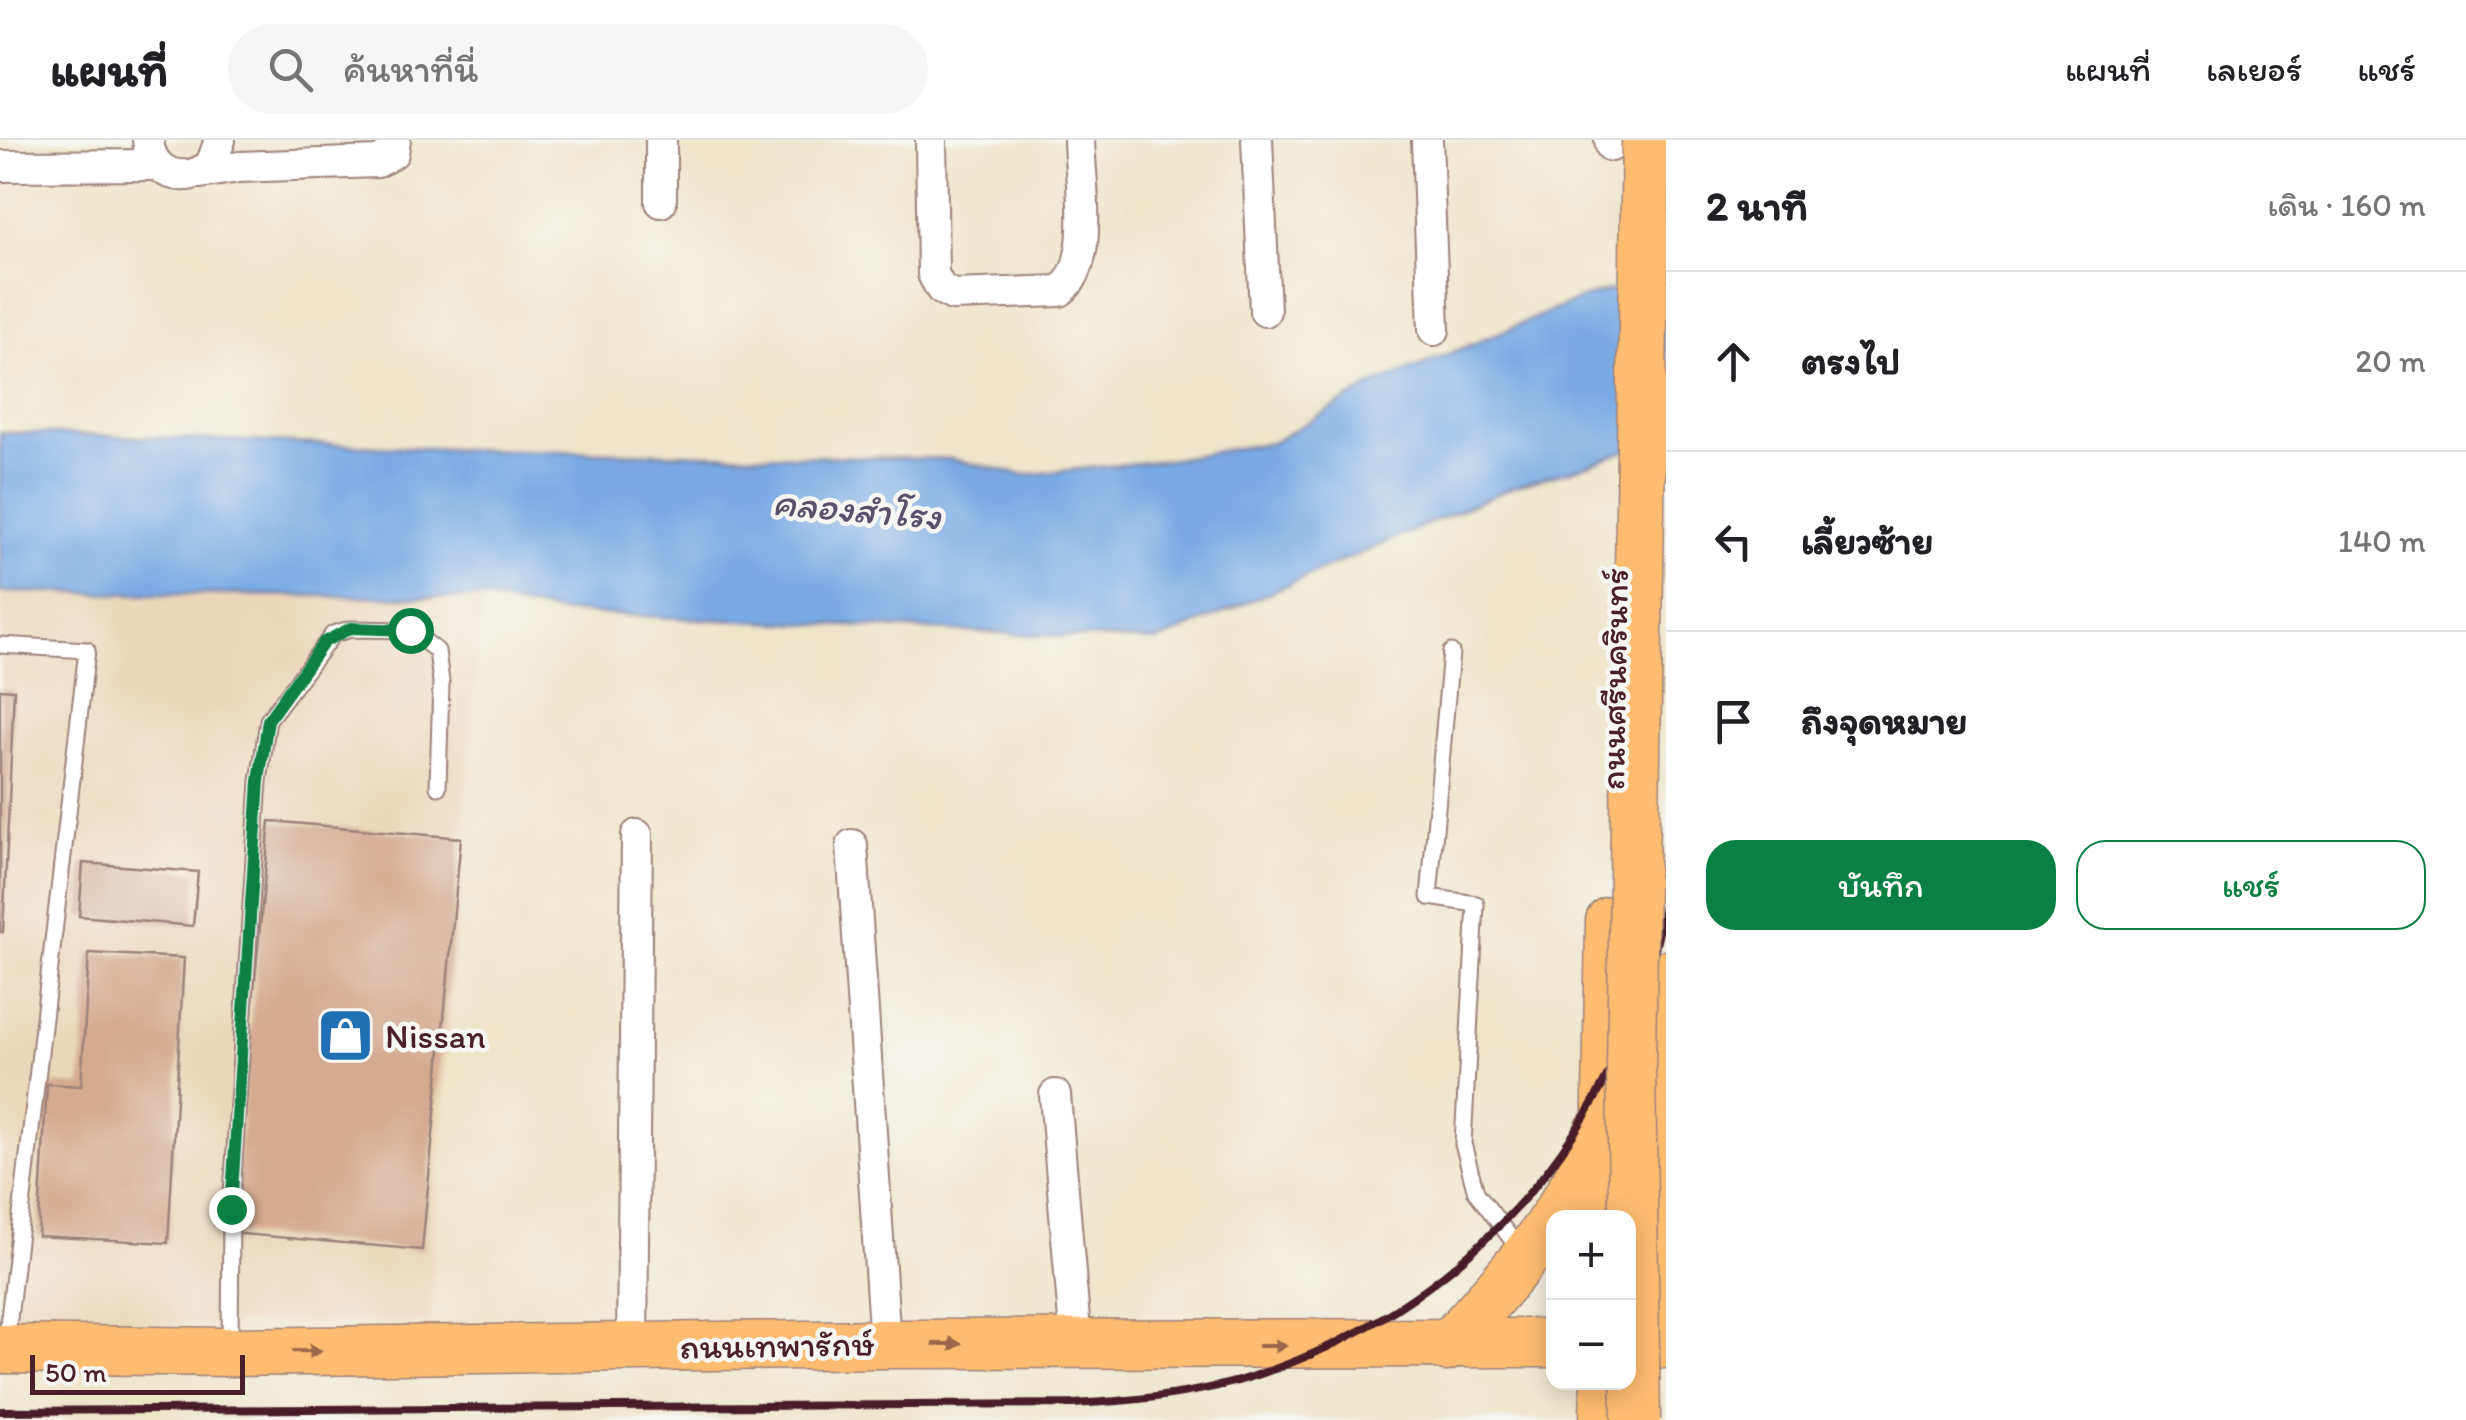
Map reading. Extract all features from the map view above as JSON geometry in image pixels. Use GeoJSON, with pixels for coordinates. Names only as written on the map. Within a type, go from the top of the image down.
{"type":"FeatureCollection","features":[{"type":"Feature","properties":{"kind":"main road","name":"ถนนศรีนครินทร์"},"geometry":{"type":"LineString","coordinates":[[1605,1210],[1623,142]]}},
{"type":"Feature","properties":{"kind":"main road","name":"ถนนศรีนครินทร์"},"geometry":{"type":"LineString","coordinates":[[1623,142],[1636,1420]]}},
{"type":"Feature","properties":{"kind":"main road"},"geometry":{"type":"LineString","coordinates":[[1610,913],[1628,962],[1650,975],[1664,975],[1666,1342],[1636,1341]]}},
{"type":"Feature","properties":{"kind":"main road"},"geometry":{"type":"LineString","coordinates":[[1446,1347],[1524,1256],[1590,1158],[1605,1115]]}},
{"type":"Feature","properties":{"kind":"main road","name":"ถนนเทพารักษ์"},"geometry":{"type":"LineString","coordinates":[[2,1348],[230,1352],[886,1344],[1546,1344]]}},
{"type":"Feature","properties":{"kind":"main road"},"geometry":{"type":"LineString","coordinates":[[1604,1390],[1604,1420]]}},
{"type":"Feature","properties":{"kind":"street"},"geometry":{"type":"LineString","coordinates":[[200,173],[218,155],[220,140]]}},
{"type":"Feature","properties":{"kind":"street"},"geometry":{"type":"LineString","coordinates":[[0,166],[152,153],[177,176],[239,166],[378,162],[393,153],[395,140]]}},
{"type":"Feature","properties":{"kind":"street"},"geometry":{"type":"LineString","coordinates":[[661,140],[661,202]]}},
{"type":"Feature","properties":{"kind":"street"},"geometry":{"type":"LineString","coordinates":[[932,140],[933,274],[942,290],[953,295],[1060,291],[1079,272],[1079,140]]}},
{"type":"Feature","properties":{"kind":"street"},"geometry":{"type":"LineString","coordinates":[[1256,140],[1265,310]]}},
{"type":"Feature","properties":{"kind":"street"},"geometry":{"type":"LineString","coordinates":[[1427,140],[1434,330]]}},
{"type":"Feature","properties":{"kind":"street"},"geometry":{"type":"LineString","coordinates":[[632,1347],[637,836]]}},
{"type":"Feature","properties":{"kind":"street"},"geometry":{"type":"LineString","coordinates":[[852,845],[886,1344]]}},
{"type":"Feature","properties":{"kind":"street"},"geometry":{"type":"LineString","coordinates":[[1055,1095],[1076,1344]]}},
{"type":"Feature","properties":{"kind":"lane"},"geometry":{"type":"LineString","coordinates":[[230,1352],[231,1209],[259,781],[268,720],[334,634],[351,628],[410,630],[437,651],[442,682],[438,787]]}},
{"type":"Feature","properties":{"kind":"lane"},"geometry":{"type":"LineString","coordinates":[[0,645],[87,650],[2,1348]]}},
{"type":"Feature","properties":{"kind":"lane"},"geometry":{"type":"LineString","coordinates":[[1451,652],[1429,897],[1476,904],[1463,1144],[1476,1192],[1524,1256]]}},
{"type":"Feature","properties":{"kind":"shaded area"},"geometry":{"type":"Polygon","coordinates":[[[0,592],[482,598],[461,838],[430,1322],[0,1325],[0,592]]]}},
{"type":"Feature","properties":{"kind":"water","name":"คลองสำโรง"},"geometry":{"type":"Polygon","coordinates":[[[1666,277],[1666,435],[1591,464],[1513,487],[1158,641],[556,612],[482,598],[0,592],[0,432],[453,449],[951,459],[1024,475],[1168,460],[1273,442],[1369,387],[1585,297],[1666,277]]]}},
{"type":"Feature","properties":{"kind":"building"},"geometry":{"type":"Polygon","coordinates":[[[0,689],[14,690],[3,932],[0,932],[0,689]]]}},
{"type":"Feature","properties":{"kind":"building","name":"Nissan"},"geometry":{"type":"Polygon","coordinates":[[[270,821],[461,838],[422,1250],[231,1233],[270,821]]]}},
{"type":"Feature","properties":{"kind":"building"},"geometry":{"type":"Polygon","coordinates":[[[83,863],[198,872],[193,926],[79,916],[83,863]]]}},
{"type":"Feature","properties":{"kind":"building"},"geometry":{"type":"Polygon","coordinates":[[[89,953],[184,958],[168,1243],[38,1236],[47,1084],[81,1086],[89,953]]]}},
{"type":"Feature","properties":{"kind":"railway"},"geometry":{"type":"LineString","coordinates":[[0,1411],[1073,1404],[1156,1397],[1238,1381],[1320,1350],[1395,1310],[1463,1259],[1523,1200],[1574,1134],[1615,1060],[1646,981],[1666,896]]}},
{"type":"Feature","properties":{"kind":"place","name":"Nissan"},"geometry":{"type":"Point","coordinates":[346,1036]}},
{"type":"Feature","properties":{"kind":"route"},"geometry":{"type":"LineString","coordinates":[[231,1209],[259,781],[268,720],[324,642],[334,634],[351,628],[410,630]]}}]}
